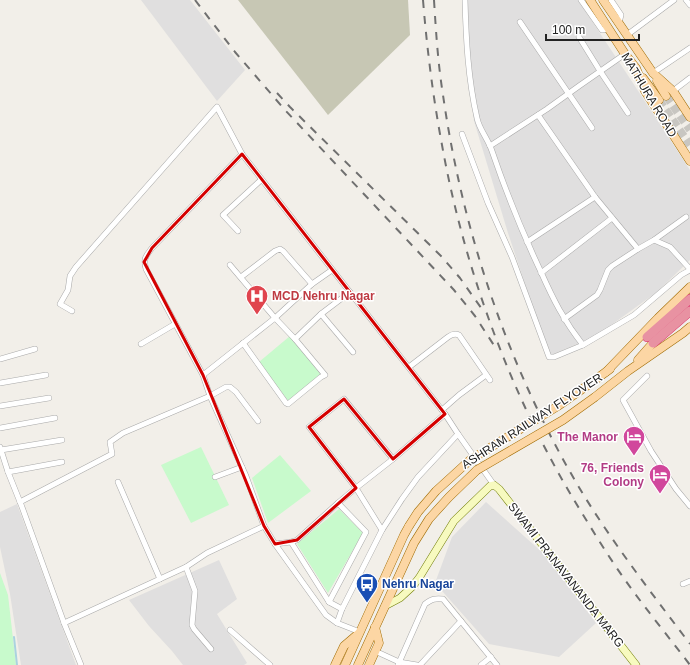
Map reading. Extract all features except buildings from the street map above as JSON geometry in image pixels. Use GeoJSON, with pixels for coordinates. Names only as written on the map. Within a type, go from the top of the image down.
{"type":"FeatureCollection","features":[{"type":"Feature","properties":{"kind":"highway"},"geometry":{"type":"LineString","coordinates":[[650,340],[690,299]]}},
{"type":"Feature","properties":{"kind":"highway"},"geometry":{"type":"LineString","coordinates":[[650,340],[690,311]]}},
{"type":"Feature","properties":{"kind":"main road","name":"MATHURA ROAD"},"geometry":{"type":"LineString","coordinates":[[590,0],[625,54],[636,68],[645,91],[690,161]]}},
{"type":"Feature","properties":{"kind":"main road","name":"MATHURA ROAD"},"geometry":{"type":"LineString","coordinates":[[603,0],[653,73],[666,96],[690,117]]}},
{"type":"Feature","properties":{"kind":"main road"},"geometry":{"type":"LineString","coordinates":[[636,68],[666,96]]}},
{"type":"Feature","properties":{"kind":"main road"},"geometry":{"type":"LineString","coordinates":[[606,372],[690,287]]}},
{"type":"Feature","properties":{"kind":"main road"},"geometry":{"type":"LineString","coordinates":[[628,371],[690,327]]}},
{"type":"Feature","properties":{"kind":"main road"},"geometry":{"type":"LineString","coordinates":[[606,372],[650,340]]}},
{"type":"Feature","properties":{"kind":"main road"},"geometry":{"type":"LineString","coordinates":[[628,371],[650,340]]}},
{"type":"Feature","properties":{"kind":"main road","name":"ASHRAM RAILWAY FLYOVER"},"geometry":{"type":"LineString","coordinates":[[359,662],[414,543],[430,519],[449,497],[477,470],[563,420],[628,371]]}},
{"type":"Feature","properties":{"kind":"main road","name":"ASHRAM RAILWAY FLYOVER"},"geometry":{"type":"LineString","coordinates":[[345,665],[404,535],[418,512],[436,490],[465,463],[558,406],[606,372]]}},
{"type":"Feature","properties":{"kind":"main road"},"geometry":{"type":"LineString","coordinates":[[369,665],[379,643],[375,627]]}},
{"type":"Feature","properties":{"kind":"main road"},"geometry":{"type":"LineString","coordinates":[[335,665],[344,646],[360,632]]}},
{"type":"Feature","properties":{"kind":"street"},"geometry":{"type":"LineString","coordinates":[[465,0],[467,58],[477,120],[490,146],[505,190],[527,242],[556,305],[564,319],[583,345]]}},
{"type":"Feature","properties":{"kind":"street"},"geometry":{"type":"LineString","coordinates":[[581,0],[602,30],[606,25]]}},
{"type":"Feature","properties":{"kind":"street"},"geometry":{"type":"LineString","coordinates":[[611,0],[621,15],[619,23]]}},
{"type":"Feature","properties":{"kind":"street"},"geometry":{"type":"LineString","coordinates":[[626,34],[674,0]]}},
{"type":"Feature","properties":{"kind":"street"},"geometry":{"type":"LineString","coordinates":[[686,0],[690,5]]}},
{"type":"Feature","properties":{"kind":"street"},"geometry":{"type":"LineString","coordinates":[[520,22],[592,128]]}},
{"type":"Feature","properties":{"kind":"street"},"geometry":{"type":"LineString","coordinates":[[579,37],[628,113]]}},
{"type":"Feature","properties":{"kind":"street"},"geometry":{"type":"LineString","coordinates":[[653,73],[690,48]]}},
{"type":"Feature","properties":{"kind":"street"},"geometry":{"type":"LineString","coordinates":[[490,146],[538,115],[625,54]]}},
{"type":"Feature","properties":{"kind":"street"},"geometry":{"type":"LineString","coordinates":[[666,96],[690,78]]}},
{"type":"Feature","properties":{"kind":"street"},"geometry":{"type":"LineString","coordinates":[[72,311],[60,304],[68,290],[70,276],[76,267],[217,108],[242,154],[261,180],[444,412],[494,485],[490,486],[454,521],[412,588],[400,598],[384,606]]}},
{"type":"Feature","properties":{"kind":"street"},"geometry":{"type":"LineString","coordinates":[[538,115],[595,196],[638,249]]}},
{"type":"Feature","properties":{"kind":"street"},"geometry":{"type":"LineString","coordinates":[[462,134],[488,203],[512,257],[548,357],[554,357],[583,345],[634,315],[690,269],[670,247],[654,240]]}},
{"type":"Feature","properties":{"kind":"street"},"geometry":{"type":"LineString","coordinates":[[242,154],[146,256],[144,262],[146,269],[203,375],[210,396],[246,476],[264,526],[275,544],[326,615],[337,623],[360,632]]}},
{"type":"Feature","properties":{"kind":"street"},"geometry":{"type":"LineString","coordinates":[[238,231],[223,215],[261,180]]}},
{"type":"Feature","properties":{"kind":"street"},"geometry":{"type":"LineString","coordinates":[[527,242],[595,196]]}},
{"type":"Feature","properties":{"kind":"street"},"geometry":{"type":"LineString","coordinates":[[564,319],[597,295],[608,270],[612,266],[654,240],[686,217]]}},
{"type":"Feature","properties":{"kind":"street"},"geometry":{"type":"LineString","coordinates":[[542,274],[612,218]]}},
{"type":"Feature","properties":{"kind":"street"},"geometry":{"type":"LineString","coordinates":[[240,277],[275,250],[280,249],[312,284]]}},
{"type":"Feature","properties":{"kind":"street"},"geometry":{"type":"LineString","coordinates":[[230,265],[325,375],[288,404],[243,343]]}},
{"type":"Feature","properties":{"kind":"street"},"geometry":{"type":"LineString","coordinates":[[203,375],[275,318],[312,284],[332,270]]}},
{"type":"Feature","properties":{"kind":"street"},"geometry":{"type":"LineString","coordinates":[[295,339],[322,314],[350,292]]}},
{"type":"Feature","properties":{"kind":"street"},"geometry":{"type":"LineString","coordinates":[[322,314],[353,352]]}},
{"type":"Feature","properties":{"kind":"street"},"geometry":{"type":"LineString","coordinates":[[141,344],[175,324]]}},
{"type":"Feature","properties":{"kind":"street"},"geometry":{"type":"LineString","coordinates":[[409,367],[452,334],[456,333],[459,335],[490,380]]}},
{"type":"Feature","properties":{"kind":"street"},"geometry":{"type":"LineString","coordinates":[[0,359],[35,349]]}},
{"type":"Feature","properties":{"kind":"street"},"geometry":{"type":"LineString","coordinates":[[0,383],[46,375]]}},
{"type":"Feature","properties":{"kind":"street"},"geometry":{"type":"LineString","coordinates":[[275,544],[297,540],[338,503],[393,459],[444,412],[459,395],[486,375]]}},
{"type":"Feature","properties":{"kind":"street"},"geometry":{"type":"LineString","coordinates":[[647,376],[623,400],[651,451],[676,489],[690,506]]}},
{"type":"Feature","properties":{"kind":"street"},"geometry":{"type":"LineString","coordinates":[[20,502],[112,454],[110,442],[122,433],[226,388],[230,387],[236,392],[258,422]]}},
{"type":"Feature","properties":{"kind":"street"},"geometry":{"type":"LineString","coordinates":[[0,406],[49,398]]}},
{"type":"Feature","properties":{"kind":"street"},"geometry":{"type":"LineString","coordinates":[[382,530],[356,488],[309,427],[344,399],[393,459]]}},
{"type":"Feature","properties":{"kind":"street"},"geometry":{"type":"LineString","coordinates":[[0,428],[56,418]]}},
{"type":"Feature","properties":{"kind":"street"},"geometry":{"type":"LineString","coordinates":[[337,623],[342,609],[382,530],[418,477],[458,434]]}},
{"type":"Feature","properties":{"kind":"street"},"geometry":{"type":"LineString","coordinates":[[62,440],[1,448],[8,472],[80,665]]}},
{"type":"Feature","properties":{"kind":"street"},"geometry":{"type":"LineString","coordinates":[[8,472],[62,462]]}},
{"type":"Feature","properties":{"kind":"street"},"geometry":{"type":"LineString","coordinates":[[215,477],[242,467]]}},
{"type":"Feature","properties":{"kind":"street"},"geometry":{"type":"LineString","coordinates":[[118,482],[160,579]]}},
{"type":"Feature","properties":{"kind":"street","name":"SWAMI PRANAVANANDA MARG"},"geometry":{"type":"LineString","coordinates":[[494,485],[499,489],[636,665]]}},
{"type":"Feature","properties":{"kind":"street"},"geometry":{"type":"LineString","coordinates":[[329,602],[366,532],[338,503]]}},
{"type":"Feature","properties":{"kind":"street"},"geometry":{"type":"LineString","coordinates":[[64,623],[186,567],[207,553],[264,526]]}},
{"type":"Feature","properties":{"kind":"street"},"geometry":{"type":"LineString","coordinates":[[291,542],[329,602],[342,609]]}},
{"type":"Feature","properties":{"kind":"street"},"geometry":{"type":"LineString","coordinates":[[186,567],[195,591],[192,625],[212,649]]}},
{"type":"Feature","properties":{"kind":"street"},"geometry":{"type":"LineString","coordinates":[[683,584],[690,580]]}},
{"type":"Feature","properties":{"kind":"street"},"geometry":{"type":"LineString","coordinates":[[399,664],[425,604],[436,598],[444,599],[497,665]]}},
{"type":"Feature","properties":{"kind":"street"},"geometry":{"type":"LineString","coordinates":[[375,651],[399,664],[418,665],[461,621]]}},
{"type":"Feature","properties":{"kind":"street"},"geometry":{"type":"LineString","coordinates":[[230,630],[270,665]]}},
{"type":"Feature","properties":{"kind":"street"},"geometry":{"type":"LineString","coordinates":[[481,665],[491,658]]}},
{"type":"Feature","properties":{"kind":"highlighted area"},"geometry":{"type":"Polygon","coordinates":[[[242,154],[445,414],[393,459],[344,399],[309,427],[356,488],[297,540],[275,544],[264,526],[203,375],[144,262],[152,248],[242,154]]]}},
{"type":"Feature","properties":{"kind":"shaded area"},"geometry":{"type":"Polygon","coordinates":[[[141,0],[190,0],[245,70],[217,101],[141,0]]]}},
{"type":"Feature","properties":{"kind":"shaded area"},"geometry":{"type":"Polygon","coordinates":[[[238,0],[408,0],[410,35],[328,115],[238,0]]]}},
{"type":"Feature","properties":{"kind":"shaded area"},"geometry":{"type":"Polygon","coordinates":[[[463,0],[578,0],[690,170],[690,260],[657,292],[596,336],[549,356],[508,233],[474,121],[465,43],[463,0]]]}},
{"type":"Feature","properties":{"kind":"shaded area"},"geometry":{"type":"Polygon","coordinates":[[[486,502],[543,553],[596,623],[559,657],[489,644],[435,583],[452,537],[486,502]]]}},
{"type":"Feature","properties":{"kind":"shaded area"},"geometry":{"type":"Polygon","coordinates":[[[17,504],[76,665],[21,665],[10,594],[0,547],[0,512],[17,504]]]}},
{"type":"Feature","properties":{"kind":"shaded area"},"geometry":{"type":"Polygon","coordinates":[[[219,560],[237,599],[217,614],[247,663],[244,665],[183,665],[149,626],[129,600],[219,560]]]}},
{"type":"Feature","properties":{"kind":"green space"},"geometry":{"type":"Polygon","coordinates":[[[290,336],[323,373],[289,402],[259,362],[290,336]]]}},
{"type":"Feature","properties":{"kind":"green space"},"geometry":{"type":"Polygon","coordinates":[[[201,447],[229,505],[191,523],[161,465],[201,447]]]}},
{"type":"Feature","properties":{"kind":"green space"},"geometry":{"type":"Polygon","coordinates":[[[280,455],[311,491],[268,523],[252,478],[280,455]]]}},
{"type":"Feature","properties":{"kind":"green space"},"geometry":{"type":"Polygon","coordinates":[[[339,509],[363,533],[328,593],[297,544],[339,509]]]}},
{"type":"Feature","properties":{"kind":"green space"},"geometry":{"type":"Polygon","coordinates":[[[0,573],[8,595],[16,665],[0,665],[0,573]]]}},
{"type":"Feature","properties":{"kind":"waterway"},"geometry":{"type":"LineString","coordinates":[[14,637],[17,665]]}},
{"type":"Feature","properties":{"kind":"tunnel"},"geometry":{"type":"LineString","coordinates":[[666,96],[690,130]]}},
{"type":"Feature","properties":{"kind":"tunnel"},"geometry":{"type":"LineString","coordinates":[[659,100],[690,145]]}},
{"type":"Feature","properties":{"kind":"railway"},"geometry":{"type":"LineString","coordinates":[[195,0],[235,52],[285,110],[454,290],[475,316],[497,350]]}},
{"type":"Feature","properties":{"kind":"railway"},"geometry":{"type":"LineString","coordinates":[[423,0],[433,91],[451,191],[477,283],[492,328],[510,373],[529,417],[574,500],[610,558],[631,588],[690,665]]}},
{"type":"Feature","properties":{"kind":"railway"},"geometry":{"type":"LineString","coordinates":[[434,0],[441,83],[463,199],[493,302],[512,351],[533,400],[557,448],[583,494],[648,589],[690,644]]}},
{"type":"Feature","properties":{"kind":"railway"},"geometry":{"type":"LineString","coordinates":[[277,93],[441,256],[460,278],[484,312]]}},
{"type":"Feature","properties":{"kind":"place","name":"MCD Nehru Nagar"},"geometry":{"type":"Point","coordinates":[257,316]}},
{"type":"Feature","properties":{"kind":"place","name":"The Manor"},"geometry":{"type":"Point","coordinates":[634,456]}},
{"type":"Feature","properties":{"kind":"place","name":"76, Friends Colony"},"geometry":{"type":"Point","coordinates":[660,494]}},
{"type":"Feature","properties":{"kind":"place","name":"Nehru Nagar"},"geometry":{"type":"Point","coordinates":[367,604]}}]}
